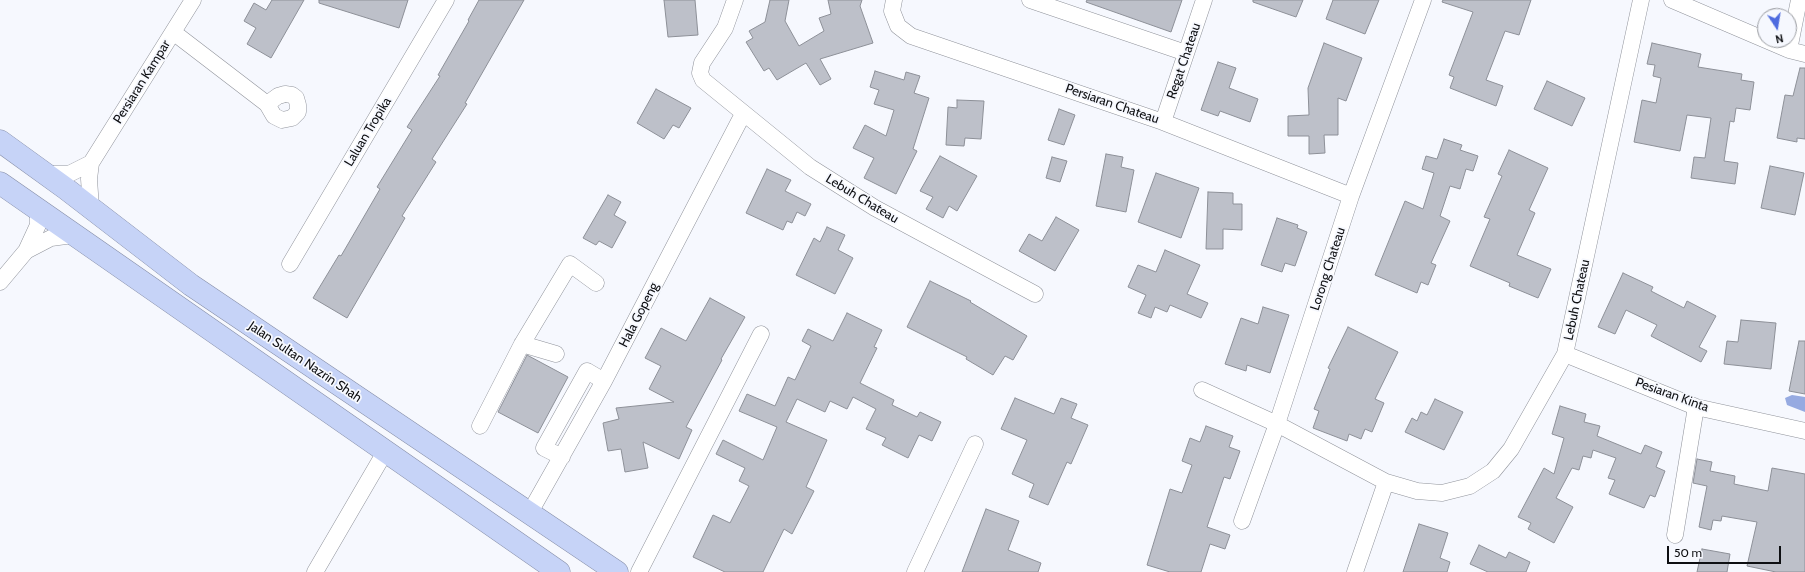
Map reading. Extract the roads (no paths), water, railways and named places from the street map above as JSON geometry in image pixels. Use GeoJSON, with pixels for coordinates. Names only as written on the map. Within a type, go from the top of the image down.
{"type":"FeatureCollection","features":[{"type":"Feature","properties":{"kind":"highway","name":"Jalan Sultan Nazrin Shah"},"geometry":{"type":"LineString","coordinates":[[0,141],[91,208],[191,285],[617,572]]}},
{"type":"Feature","properties":{"kind":"highway"},"geometry":{"type":"LineString","coordinates":[[0,184],[559,572]]}},
{"type":"Feature","properties":{"kind":"street","name":"Persiaran Kampar"},"geometry":{"type":"LineString","coordinates":[[91,208],[89,179],[91,163],[193,0]]}},
{"type":"Feature","properties":{"kind":"street","name":"Laluan Tropika"},"geometry":{"type":"LineString","coordinates":[[290,264],[446,0]]}},
{"type":"Feature","properties":{"kind":"street","name":"Lebuh Chateau"},"geometry":{"type":"LineString","coordinates":[[735,0],[725,28],[702,64],[700,73],[703,80],[810,167],[875,208],[1035,294]]}},
{"type":"Feature","properties":{"kind":"street","name":"Persiaran Chateau"},"geometry":{"type":"LineString","coordinates":[[894,0],[892,11],[898,26],[911,36],[1163,122],[1351,196]]}},
{"type":"Feature","properties":{"kind":"street"},"geometry":{"type":"LineString","coordinates":[[1030,0],[1186,53]]}},
{"type":"Feature","properties":{"kind":"street","name":"Regat Chateau"},"geometry":{"type":"LineString","coordinates":[[1163,122],[1204,0]]}},
{"type":"Feature","properties":{"kind":"street","name":"Lorong Chateau"},"geometry":{"type":"LineString","coordinates":[[1242,521],[1277,424],[1351,196],[1423,0]]}},
{"type":"Feature","properties":{"kind":"street","name":"Lebuh Chateau"},"geometry":{"type":"LineString","coordinates":[[1386,482],[1417,491],[1442,493],[1470,486],[1493,471],[1511,449],[1565,354],[1641,0]]}},
{"type":"Feature","properties":{"kind":"street"},"geometry":{"type":"LineString","coordinates":[[1672,0],[1789,50],[1805,54]]}},
{"type":"Feature","properties":{"kind":"street"},"geometry":{"type":"LineString","coordinates":[[1789,50],[1799,0]]}},
{"type":"Feature","properties":{"kind":"street"},"geometry":{"type":"LineString","coordinates":[[173,32],[267,104],[274,116],[282,120],[292,118],[298,112],[298,95],[285,94],[278,96],[267,104]]}},
{"type":"Feature","properties":{"kind":"street","name":"Hala Gopeng"},"geometry":{"type":"LineString","coordinates":[[529,514],[604,381],[743,114]]}},
{"type":"Feature","properties":{"kind":"street"},"geometry":{"type":"LineString","coordinates":[[45,174],[69,174],[91,163]]}},
{"type":"Feature","properties":{"kind":"street"},"geometry":{"type":"LineString","coordinates":[[0,282],[26,251],[38,225],[38,210]]}},
{"type":"Feature","properties":{"kind":"street"},"geometry":{"type":"LineString","coordinates":[[26,251],[51,238],[73,235]]}},
{"type":"Feature","properties":{"kind":"street"},"geometry":{"type":"LineString","coordinates":[[480,426],[522,344],[570,264],[596,282]]}},
{"type":"Feature","properties":{"kind":"street"},"geometry":{"type":"LineString","coordinates":[[639,572],[761,334]]}},
{"type":"Feature","properties":{"kind":"street"},"geometry":{"type":"LineString","coordinates":[[522,344],[556,354]]}},
{"type":"Feature","properties":{"kind":"street","name":"Pesiaran Kinta"},"geometry":{"type":"LineString","coordinates":[[1565,354],[1696,407],[1805,431]]}},
{"type":"Feature","properties":{"kind":"street"},"geometry":{"type":"LineString","coordinates":[[1202,390],[1277,424],[1386,482],[1355,572]]}},
{"type":"Feature","properties":{"kind":"street"},"geometry":{"type":"LineString","coordinates":[[1675,535],[1696,407]]}},
{"type":"Feature","properties":{"kind":"street"},"geometry":{"type":"LineString","coordinates":[[915,572],[975,444]]}},
{"type":"Feature","properties":{"kind":"street"},"geometry":{"type":"LineString","coordinates":[[315,572],[385,452]]}},
{"type":"Feature","properties":{"kind":"water"},"geometry":{"type":"Polygon","coordinates":[[[1792,395],[1805,397],[1805,412],[1787,405],[1785,398],[1792,395]]]}}]}
